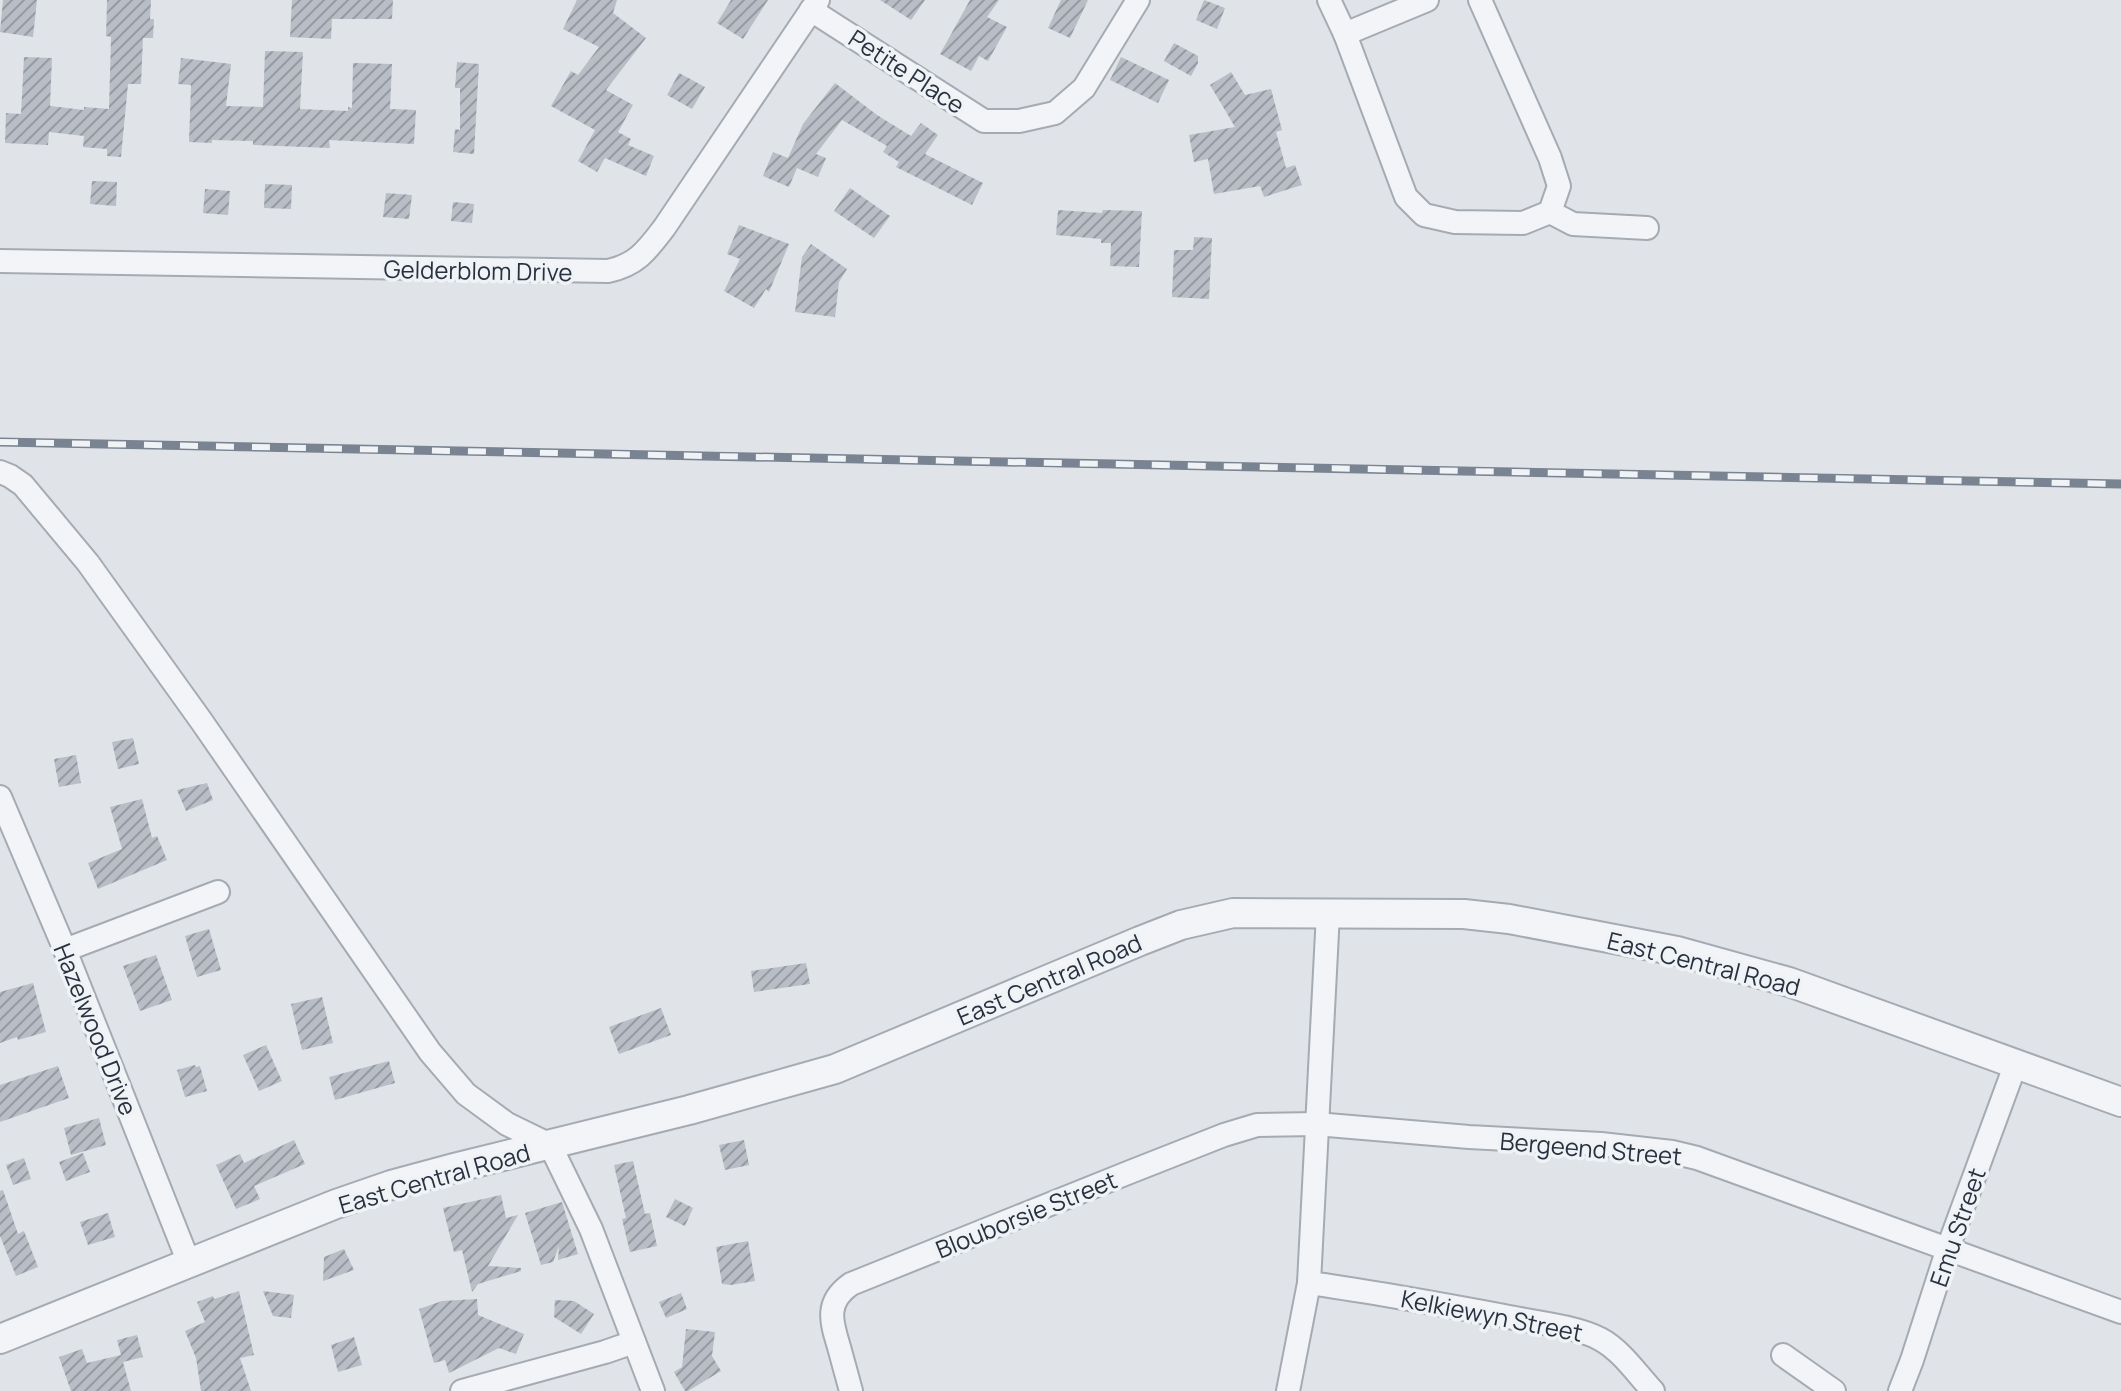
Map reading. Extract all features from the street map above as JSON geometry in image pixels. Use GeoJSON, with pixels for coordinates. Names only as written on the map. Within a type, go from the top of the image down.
{"type":"FeatureCollection","features":[{"type":"Feature","properties":{"kind":"street","name":"Petite Place"},"geometry":{"type":"LineString","coordinates":[[815,5],[984,121],[1019,121],[1055,113],[1084,88],[1138,0]]}},
{"type":"Feature","properties":{"kind":"street"},"geometry":{"type":"LineString","coordinates":[[1329,0],[1345,34],[1406,197],[1424,215],[1455,222],[1523,223],[1550,212],[1559,186],[1550,158],[1480,0]]}},
{"type":"Feature","properties":{"kind":"street"},"geometry":{"type":"LineString","coordinates":[[1345,34],[1427,0]]}},
{"type":"Feature","properties":{"kind":"street","name":"Gelderblom Drive"},"geometry":{"type":"LineString","coordinates":[[0,261],[533,271],[619,269],[636,260],[664,228],[815,5]]}},
{"type":"Feature","properties":{"kind":"street"},"geometry":{"type":"LineString","coordinates":[[1550,212],[1573,224],[1647,228]]}},
{"type":"Feature","properties":{"kind":"street"},"geometry":{"type":"LineString","coordinates":[[0,472],[23,485],[88,563],[430,1052],[466,1094],[507,1124],[550,1145],[591,1229],[653,1391]]}},
{"type":"Feature","properties":{"kind":"street","name":"Hazelwood Drive"},"geometry":{"type":"LineString","coordinates":[[0,797],[65,950],[189,1263]]}},
{"type":"Feature","properties":{"kind":"street"},"geometry":{"type":"LineString","coordinates":[[65,950],[218,892]]}},
{"type":"Feature","properties":{"kind":"street","name":"East Central Road"},"geometry":{"type":"LineString","coordinates":[[0,1339],[336,1204],[391,1185],[762,1091],[835,1069],[1181,925],[1233,913],[1464,914],[1509,919],[1677,951],[1789,982],[2121,1102]]}},
{"type":"Feature","properties":{"kind":"street"},"geometry":{"type":"LineString","coordinates":[[1288,1391],[1309,1283],[1328,913]]}},
{"type":"Feature","properties":{"kind":"street","name":"Emu Street"},"geometry":{"type":"LineString","coordinates":[[1900,1391],[1948,1248],[2016,1063]]}},
{"type":"Feature","properties":{"kind":"street","name":"Bergeend Street"},"geometry":{"type":"LineString","coordinates":[[1316,1124],[1601,1144],[1672,1152],[1711,1163],[2121,1312]]}},
{"type":"Feature","properties":{"kind":"street","name":"Blouborsie Street"},"geometry":{"type":"LineString","coordinates":[[851,1391],[832,1327],[835,1300],[851,1284],[1224,1135],[1257,1125],[1316,1124]]}},
{"type":"Feature","properties":{"kind":"street","name":"Kelkiewyn Street"},"geometry":{"type":"LineString","coordinates":[[1309,1283],[1373,1292],[1592,1335],[1617,1351],[1653,1391]]}},
{"type":"Feature","properties":{"kind":"street"},"geometry":{"type":"LineString","coordinates":[[462,1391],[634,1342]]}},
{"type":"Feature","properties":{"kind":"street"},"geometry":{"type":"LineString","coordinates":[[1783,1355],[1834,1391]]}},
{"type":"Feature","properties":{"kind":"building"},"geometry":{"type":"Polygon","coordinates":[[[3,0],[37,0],[33,37],[0,32],[3,0]]]}},
{"type":"Feature","properties":{"kind":"building"},"geometry":{"type":"Polygon","coordinates":[[[107,0],[151,0],[150,19],[154,19],[153,38],[143,38],[141,84],[128,84],[121,157],[107,156],[107,149],[83,147],[84,136],[49,132],[48,145],[5,143],[6,113],[21,114],[24,57],[52,58],[50,106],[109,109],[111,37],[106,36],[107,0]]]}},
{"type":"Feature","properties":{"kind":"building"},"geometry":{"type":"Polygon","coordinates":[[[292,0],[393,0],[392,19],[332,19],[331,39],[290,37],[292,0]]]}},
{"type":"Feature","properties":{"kind":"building"},"geometry":{"type":"Polygon","coordinates":[[[577,0],[617,0],[613,13],[646,38],[606,90],[633,105],[618,132],[631,139],[628,145],[654,156],[646,176],[605,158],[597,172],[578,161],[595,130],[551,106],[571,71],[578,75],[599,47],[563,29],[577,0]]]}},
{"type":"Feature","properties":{"kind":"building"},"geometry":{"type":"Polygon","coordinates":[[[731,0],[768,0],[743,39],[717,23],[731,0]]]}},
{"type":"Feature","properties":{"kind":"building"},"geometry":{"type":"Polygon","coordinates":[[[880,0],[925,0],[911,20],[880,0]]]}},
{"type":"Feature","properties":{"kind":"building"},"geometry":{"type":"Polygon","coordinates":[[[970,0],[999,0],[987,17],[1007,27],[988,61],[979,56],[971,71],[940,54],[970,0]]]}},
{"type":"Feature","properties":{"kind":"building"},"geometry":{"type":"Polygon","coordinates":[[[1061,0],[1088,0],[1070,38],[1048,28],[1061,0]]]}},
{"type":"Feature","properties":{"kind":"building"},"geometry":{"type":"Polygon","coordinates":[[[1204,0],[1225,8],[1217,29],[1196,20],[1204,0]]]}},
{"type":"Feature","properties":{"kind":"building"},"geometry":{"type":"Polygon","coordinates":[[[1174,43],[1198,56],[1191,76],[1164,61],[1174,43]]]}},
{"type":"Feature","properties":{"kind":"building"},"geometry":{"type":"Polygon","coordinates":[[[265,51],[303,52],[300,109],[348,111],[348,107],[352,108],[353,63],[392,64],[390,109],[416,110],[414,144],[329,140],[330,148],[253,145],[253,141],[189,142],[191,85],[178,84],[181,58],[231,64],[226,106],[263,107],[265,51]]]}},
{"type":"Feature","properties":{"kind":"building"},"geometry":{"type":"Polygon","coordinates":[[[1121,57],[1169,80],[1158,103],[1110,80],[1121,57]]]}},
{"type":"Feature","properties":{"kind":"building"},"geometry":{"type":"Polygon","coordinates":[[[457,62],[479,64],[474,154],[453,152],[455,129],[460,130],[460,88],[455,88],[457,62]]]}},
{"type":"Feature","properties":{"kind":"building"},"geometry":{"type":"Polygon","coordinates":[[[1231,72],[1245,95],[1271,89],[1282,130],[1276,132],[1286,168],[1295,165],[1302,185],[1264,197],[1260,186],[1214,194],[1208,159],[1194,162],[1189,135],[1235,127],[1210,85],[1231,72]]]}},
{"type":"Feature","properties":{"kind":"building"},"geometry":{"type":"Polygon","coordinates":[[[679,73],[705,87],[692,109],[667,95],[679,73]]]}},
{"type":"Feature","properties":{"kind":"building"},"geometry":{"type":"Polygon","coordinates":[[[835,83],[911,136],[921,123],[938,135],[925,154],[983,183],[972,205],[896,167],[899,162],[883,152],[887,146],[842,120],[816,154],[826,158],[818,177],[797,168],[789,187],[763,176],[773,152],[788,158],[803,124],[835,83]]]}},
{"type":"Feature","properties":{"kind":"building"},"geometry":{"type":"Polygon","coordinates":[[[92,181],[117,182],[116,206],[90,204],[92,181]]]}},
{"type":"Feature","properties":{"kind":"building"},"geometry":{"type":"Polygon","coordinates":[[[265,184],[292,185],[291,209],[264,208],[265,184]]]}},
{"type":"Feature","properties":{"kind":"building"},"geometry":{"type":"Polygon","coordinates":[[[850,188],[890,216],[874,238],[834,211],[850,188]]]}},
{"type":"Feature","properties":{"kind":"building"},"geometry":{"type":"Polygon","coordinates":[[[205,189],[230,191],[228,215],[203,213],[205,189]]]}},
{"type":"Feature","properties":{"kind":"building"},"geometry":{"type":"Polygon","coordinates":[[[386,193],[412,195],[409,219],[383,217],[386,193]]]}},
{"type":"Feature","properties":{"kind":"building"},"geometry":{"type":"Polygon","coordinates":[[[453,202],[474,204],[472,223],[451,221],[453,202]]]}},
{"type":"Feature","properties":{"kind":"building"},"geometry":{"type":"Polygon","coordinates":[[[1058,210],[1102,213],[1103,210],[1142,211],[1139,267],[1110,266],[1111,243],[1101,243],[1101,239],[1056,235],[1058,210]]]}},
{"type":"Feature","properties":{"kind":"building"},"geometry":{"type":"Polygon","coordinates":[[[739,225],[789,244],[769,292],[766,289],[754,308],[724,291],[740,259],[727,254],[739,225]]]}},
{"type":"Feature","properties":{"kind":"building"},"geometry":{"type":"Polygon","coordinates":[[[1194,237],[1212,238],[1209,299],[1172,297],[1174,250],[1193,250],[1194,237]]]}},
{"type":"Feature","properties":{"kind":"building"},"geometry":{"type":"Polygon","coordinates":[[[811,244],[847,269],[839,282],[835,317],[795,312],[802,257],[811,244]]]}},
{"type":"Feature","properties":{"kind":"building"},"geometry":{"type":"Polygon","coordinates":[[[133,738],[139,764],[118,769],[112,742],[133,738]]]}},
{"type":"Feature","properties":{"kind":"building"},"geometry":{"type":"Polygon","coordinates":[[[76,755],[81,783],[59,787],[54,759],[76,755]]]}},
{"type":"Feature","properties":{"kind":"building"},"geometry":{"type":"Polygon","coordinates":[[[207,783],[213,800],[186,811],[177,790],[207,783]]]}},
{"type":"Feature","properties":{"kind":"building"},"geometry":{"type":"Polygon","coordinates":[[[142,799],[152,838],[157,836],[167,860],[98,889],[88,863],[122,849],[110,807],[142,799]]]}},
{"type":"Feature","properties":{"kind":"building"},"geometry":{"type":"Polygon","coordinates":[[[209,929],[221,970],[197,977],[185,936],[209,929]]]}},
{"type":"Feature","properties":{"kind":"building"},"geometry":{"type":"Polygon","coordinates":[[[156,955],[172,1000],[140,1011],[123,966],[156,955]]]}},
{"type":"Feature","properties":{"kind":"building"},"geometry":{"type":"Polygon","coordinates":[[[806,963],[810,984],[754,992],[751,971],[806,963]]]}},
{"type":"Feature","properties":{"kind":"building"},"geometry":{"type":"Polygon","coordinates":[[[33,983],[46,1032],[0,1043],[0,992],[33,983]]]}},
{"type":"Feature","properties":{"kind":"building"},"geometry":{"type":"Polygon","coordinates":[[[322,997],[333,1043],[302,1050],[291,1004],[322,997]]]}},
{"type":"Feature","properties":{"kind":"building"},"geometry":{"type":"Polygon","coordinates":[[[661,1008],[671,1035],[619,1054],[609,1027],[661,1008]]]}},
{"type":"Feature","properties":{"kind":"building"},"geometry":{"type":"Polygon","coordinates":[[[266,1045],[282,1081],[259,1091],[243,1055],[266,1045]]]}},
{"type":"Feature","properties":{"kind":"building"},"geometry":{"type":"Polygon","coordinates":[[[389,1061],[395,1083],[335,1100],[329,1077],[389,1061]]]}},
{"type":"Feature","properties":{"kind":"building"},"geometry":{"type":"Polygon","coordinates":[[[58,1066],[69,1098],[0,1122],[0,1085],[58,1066]]]}},
{"type":"Feature","properties":{"kind":"building"},"geometry":{"type":"Polygon","coordinates":[[[200,1066],[207,1091],[185,1097],[177,1070],[200,1066]]]}},
{"type":"Feature","properties":{"kind":"building"},"geometry":{"type":"Polygon","coordinates":[[[99,1118],[106,1145],[71,1155],[64,1128],[99,1118]]]}},
{"type":"Feature","properties":{"kind":"building"},"geometry":{"type":"Polygon","coordinates":[[[294,1140],[305,1164],[254,1186],[260,1199],[236,1209],[216,1165],[240,1154],[244,1163],[294,1140]]]}},
{"type":"Feature","properties":{"kind":"building"},"geometry":{"type":"Polygon","coordinates":[[[744,1140],[749,1165],[725,1170],[719,1145],[744,1140]]]}},
{"type":"Feature","properties":{"kind":"building"},"geometry":{"type":"Polygon","coordinates":[[[83,1153],[90,1172],[66,1181],[59,1162],[83,1153]]]}},
{"type":"Feature","properties":{"kind":"building"},"geometry":{"type":"Polygon","coordinates":[[[24,1158],[31,1179],[13,1185],[6,1165],[24,1158]]]}},
{"type":"Feature","properties":{"kind":"building"},"geometry":{"type":"Polygon","coordinates":[[[633,1161],[645,1214],[650,1213],[657,1246],[630,1252],[614,1165],[633,1161]]]}},
{"type":"Feature","properties":{"kind":"building"},"geometry":{"type":"Polygon","coordinates":[[[3,1190],[18,1234],[24,1231],[38,1267],[16,1276],[0,1236],[0,1191],[3,1190]]]}},
{"type":"Feature","properties":{"kind":"building"},"geometry":{"type":"Polygon","coordinates":[[[501,1195],[506,1218],[518,1215],[488,1266],[521,1268],[521,1271],[478,1284],[472,1292],[462,1250],[454,1252],[443,1208],[501,1195]]]}},
{"type":"Feature","properties":{"kind":"building"},"geometry":{"type":"Polygon","coordinates":[[[675,1199],[693,1208],[685,1226],[666,1217],[675,1199]]]}},
{"type":"Feature","properties":{"kind":"building"},"geometry":{"type":"Polygon","coordinates":[[[562,1202],[578,1254],[558,1260],[559,1246],[553,1262],[541,1265],[525,1213],[562,1202]]]}},
{"type":"Feature","properties":{"kind":"building"},"geometry":{"type":"Polygon","coordinates":[[[108,1213],[115,1237],[88,1245],[80,1222],[108,1213]]]}},
{"type":"Feature","properties":{"kind":"building"},"geometry":{"type":"Polygon","coordinates":[[[748,1241],[755,1281],[722,1284],[716,1247],[748,1241]]]}},
{"type":"Feature","properties":{"kind":"building"},"geometry":{"type":"Polygon","coordinates":[[[344,1249],[354,1270],[323,1281],[324,1257],[344,1249]]]}},
{"type":"Feature","properties":{"kind":"building"},"geometry":{"type":"Polygon","coordinates":[[[239,1291],[254,1355],[240,1358],[251,1391],[201,1391],[196,1358],[185,1331],[205,1322],[197,1302],[239,1291]]]}},
{"type":"Feature","properties":{"kind":"building"},"geometry":{"type":"Polygon","coordinates":[[[263,1291],[294,1295],[291,1318],[273,1316],[263,1291]]]}},
{"type":"Feature","properties":{"kind":"building"},"geometry":{"type":"Polygon","coordinates":[[[681,1293],[687,1309],[666,1318],[659,1302],[681,1293]]]}},
{"type":"Feature","properties":{"kind":"building"},"geometry":{"type":"Polygon","coordinates":[[[477,1299],[478,1315],[524,1334],[516,1354],[499,1348],[449,1373],[445,1360],[434,1363],[419,1309],[442,1301],[477,1299]]]}},
{"type":"Feature","properties":{"kind":"building"},"geometry":{"type":"Polygon","coordinates":[[[555,1300],[574,1301],[594,1314],[581,1334],[554,1317],[555,1300]]]}},
{"type":"Feature","properties":{"kind":"building"},"geometry":{"type":"Polygon","coordinates":[[[686,1329],[715,1332],[712,1356],[721,1371],[688,1391],[685,1391],[674,1372],[682,1367],[686,1329]]]}},
{"type":"Feature","properties":{"kind":"building"},"geometry":{"type":"Polygon","coordinates":[[[137,1335],[143,1357],[123,1362],[131,1391],[71,1391],[59,1357],[82,1349],[87,1363],[121,1355],[117,1340],[137,1335]]]}},
{"type":"Feature","properties":{"kind":"building"},"geometry":{"type":"Polygon","coordinates":[[[354,1337],[362,1365],[338,1372],[331,1345],[354,1337]]]}},
{"type":"Feature","properties":{"kind":"railway"},"geometry":{"type":"LineString","coordinates":[[0,442],[2121,484]]}}]}
